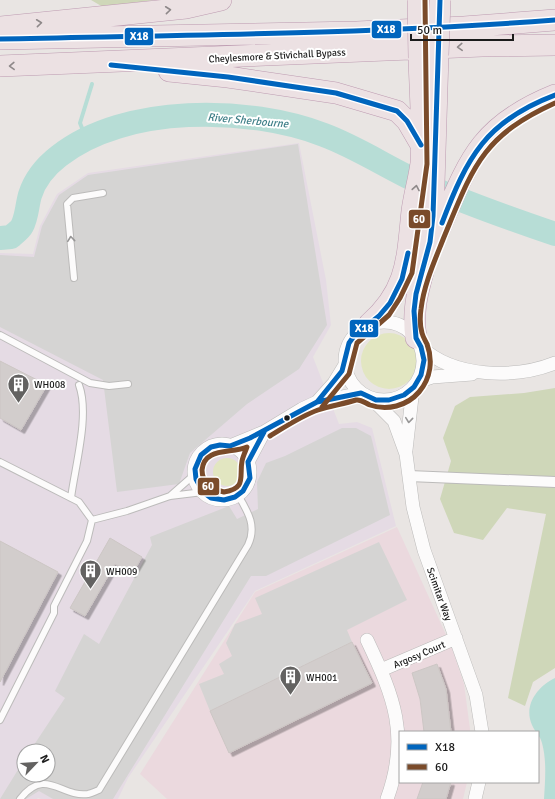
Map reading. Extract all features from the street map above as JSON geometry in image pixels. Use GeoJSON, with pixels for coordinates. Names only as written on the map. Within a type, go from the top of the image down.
{"type":"FeatureCollection","features":[{"type":"Feature","properties":{"kind":"highway"},"geometry":{"type":"LineString","coordinates":[[0,27],[186,8],[220,0]]}},
{"type":"Feature","properties":{"kind":"highway"},"geometry":{"type":"LineString","coordinates":[[369,324],[390,302],[405,271],[411,236],[412,211],[426,159],[429,57],[418,0]]}},
{"type":"Feature","properties":{"kind":"highway"},"geometry":{"type":"LineString","coordinates":[[438,218],[426,159],[429,57],[440,0]]}},
{"type":"Feature","properties":{"kind":"highway","name":"Cheylesmore & Stivichall Bypass"},"geometry":{"type":"LineString","coordinates":[[0,40],[357,32],[464,27],[555,20]]}},
{"type":"Feature","properties":{"kind":"highway","name":"Cheylesmore & Stivichall Bypass"},"geometry":{"type":"LineString","coordinates":[[0,66],[555,44]]}},
{"type":"Feature","properties":{"kind":"highway"},"geometry":{"type":"LineString","coordinates":[[93,63],[228,76],[336,93],[396,111],[407,121],[426,159]]}},
{"type":"Feature","properties":{"kind":"highway"},"geometry":{"type":"LineString","coordinates":[[418,342],[415,305],[438,218],[473,156],[499,126],[524,109],[555,95]]}},
{"type":"Feature","properties":{"kind":"street"},"geometry":{"type":"LineString","coordinates":[[406,454],[394,421],[351,382],[345,365],[346,351],[351,340],[360,330],[369,324],[381,322],[396,324],[407,329],[427,353],[449,364],[482,373]]}},
{"type":"Feature","properties":{"kind":"street"},"geometry":{"type":"LineString","coordinates":[[406,454],[412,397],[424,365],[418,342]]}},
{"type":"Feature","properties":{"kind":"street"},"geometry":{"type":"LineString","coordinates":[[230,446],[264,432],[302,409],[317,402],[366,396],[380,401],[394,400],[404,395],[416,385],[432,377],[482,373],[494,374],[527,370],[555,363]]}},
{"type":"Feature","properties":{"kind":"street"},"geometry":{"type":"LineString","coordinates":[[317,402],[334,383],[345,365]]}},
{"type":"Feature","properties":{"kind":"street"},"geometry":{"type":"LineString","coordinates":[[248,462],[264,432]]}},
{"type":"Feature","properties":{"kind":"street"},"geometry":{"type":"LineString","coordinates":[[216,445],[230,446],[239,450],[248,462],[250,478],[246,487],[238,495],[220,500],[211,498],[203,492],[197,484],[195,474],[196,464],[204,452],[216,445]]}},
{"type":"Feature","properties":{"kind":"street","name":"Scimitar Way"},"geometry":{"type":"LineString","coordinates":[[406,454],[413,507],[424,550],[476,695],[482,731]]}},
{"type":"Feature","properties":{"kind":"street"},"geometry":{"type":"LineString","coordinates":[[409,476],[555,482]]}},
{"type":"Feature","properties":{"kind":"street","name":"Argosy Court"},"geometry":{"type":"LineString","coordinates":[[381,670],[456,638]]}},
{"type":"Feature","properties":{"kind":"street","name":"Argosy Court"},"geometry":{"type":"LineString","coordinates":[[367,640],[392,697],[399,739],[399,759],[395,779],[388,799]]}},
{"type":"Feature","properties":{"kind":"street"},"geometry":{"type":"LineString","coordinates":[[475,799],[479,783]]}},
{"type":"Feature","properties":{"kind":"lane"},"geometry":{"type":"LineString","coordinates":[[74,278],[67,204],[72,198],[103,193]]}},
{"type":"Feature","properties":{"kind":"lane"},"geometry":{"type":"LineString","coordinates":[[0,335],[90,383],[109,386],[128,384]]}},
{"type":"Feature","properties":{"kind":"lane"},"geometry":{"type":"LineString","coordinates":[[71,498],[83,419],[83,403],[79,385]]}},
{"type":"Feature","properties":{"kind":"lane"},"geometry":{"type":"LineString","coordinates":[[0,462],[79,502],[92,520],[87,541],[54,606],[54,613],[0,720]]}},
{"type":"Feature","properties":{"kind":"lane"},"geometry":{"type":"LineString","coordinates":[[170,496],[195,474]]}},
{"type":"Feature","properties":{"kind":"lane"},"geometry":{"type":"LineString","coordinates":[[92,520],[127,511],[170,496],[203,492]]}},
{"type":"Feature","properties":{"kind":"lane"},"geometry":{"type":"LineString","coordinates":[[20,799],[33,787],[43,784],[54,785],[76,794],[88,794],[99,790],[252,537],[253,526],[249,514],[238,495]]}},
{"type":"Feature","properties":{"kind":"shaded area"},"geometry":{"type":"Polygon","coordinates":[[[299,143],[326,280],[331,325],[313,357],[339,424],[357,422],[372,428],[396,526],[255,591],[128,778],[118,799],[0,799],[0,253],[33,254],[40,226],[57,194],[88,173],[299,143]]]}},
{"type":"Feature","properties":{"kind":"shaded area"},"geometry":{"type":"Polygon","coordinates":[[[298,144],[327,325],[299,369],[247,404],[190,453],[179,484],[117,492],[103,380],[0,327],[0,255],[34,257],[42,226],[59,195],[88,175],[298,144]]]}},
{"type":"Feature","properties":{"kind":"shaded area"},"geometry":{"type":"Polygon","coordinates":[[[342,428],[356,428],[371,436],[390,515],[266,576],[251,576],[113,799],[53,799],[39,791],[26,799],[0,799],[16,773],[16,783],[56,783],[56,743],[35,743],[65,698],[55,691],[84,634],[99,644],[152,545],[150,537],[229,506],[237,519],[258,509],[257,482],[266,463],[285,456],[342,428]]]}},
{"type":"Feature","properties":{"kind":"shaded area"},"geometry":{"type":"Polygon","coordinates":[[[397,527],[452,648],[464,684],[470,729],[470,731],[399,731],[399,783],[467,783],[463,799],[167,799],[140,774],[255,592],[397,527]]]}},
{"type":"Feature","properties":{"kind":"shaded area"},"geometry":{"type":"Polygon","coordinates":[[[379,542],[407,600],[347,630],[352,642],[210,711],[199,684],[224,674],[219,664],[232,656],[226,643],[235,624],[262,614],[255,598],[379,542]]]}},
{"type":"Feature","properties":{"kind":"green space"},"geometry":{"type":"Polygon","coordinates":[[[91,0],[154,0],[103,7],[91,0]]]}},
{"type":"Feature","properties":{"kind":"green space"},"geometry":{"type":"Polygon","coordinates":[[[384,333],[394,333],[409,341],[415,350],[417,361],[415,372],[409,381],[394,389],[384,389],[373,384],[366,377],[361,366],[361,356],[366,345],[373,338],[384,333]]]}},
{"type":"Feature","properties":{"kind":"green space"},"geometry":{"type":"Polygon","coordinates":[[[555,388],[555,668],[533,682],[525,706],[508,698],[546,514],[507,508],[483,540],[454,533],[440,499],[451,461],[443,438],[455,406],[470,397],[524,393],[555,388]]]}},
{"type":"Feature","properties":{"kind":"green space"},"geometry":{"type":"Polygon","coordinates":[[[227,458],[237,462],[241,472],[237,482],[227,486],[217,482],[213,472],[217,462],[227,458]]]}},
{"type":"Feature","properties":{"kind":"water"},"geometry":{"type":"Polygon","coordinates":[[[555,678],[555,799],[544,799],[544,750],[539,736],[539,731],[536,731],[532,725],[529,710],[538,691],[549,681],[555,678]]]}},
{"type":"Feature","properties":{"kind":"building","name":"WH008"},"geometry":{"type":"Polygon","coordinates":[[[0,361],[47,385],[21,430],[0,418],[0,361]]]}},
{"type":"Feature","properties":{"kind":"building","name":"WH009"},"geometry":{"type":"Polygon","coordinates":[[[110,538],[142,557],[132,574],[115,564],[85,616],[70,608],[110,538]]]}},
{"type":"Feature","properties":{"kind":"building"},"geometry":{"type":"Polygon","coordinates":[[[0,541],[58,572],[0,682],[0,541]]]}},
{"type":"Feature","properties":{"kind":"building","name":"WH001"},"geometry":{"type":"Polygon","coordinates":[[[352,642],[372,683],[229,753],[210,711],[352,642]]]}},
{"type":"Feature","properties":{"kind":"building"},"geometry":{"type":"Polygon","coordinates":[[[437,664],[446,689],[451,731],[424,731],[420,699],[412,673],[437,664]]]}},
{"type":"Feature","properties":{"kind":"building"},"geometry":{"type":"Polygon","coordinates":[[[423,783],[451,783],[446,799],[417,799],[423,783]]]}},
{"type":"Feature","properties":{"kind":"waterway"},"geometry":{"type":"LineString","coordinates":[[86,138],[80,123],[92,84]]}},
{"type":"Feature","properties":{"kind":"waterway","name":"River Sherbourne"},"geometry":{"type":"LineString","coordinates":[[0,238],[11,237],[21,227],[25,219],[30,195],[38,178],[59,156],[86,139],[118,127],[152,119],[188,115],[225,115],[294,125],[337,140],[412,179],[441,192],[555,234]]}},
{"type":"Feature","properties":{"kind":"transit line","name":"60"},"geometry":{"type":"LineString","coordinates":[[322,407],[349,374],[357,343],[389,315],[400,298],[412,273],[427,164],[425,0]]}},
{"type":"Feature","properties":{"kind":"transit line","name":"X18"},"geometry":{"type":"LineString","coordinates":[[264,432],[248,462],[250,478],[243,491],[235,497],[224,500],[211,498],[203,492],[196,479],[195,469],[201,455],[211,447],[220,445],[230,446],[250,438],[317,402],[361,393],[376,400],[389,400],[404,395],[414,387],[421,375],[424,360],[421,347],[416,338],[414,311],[416,294],[430,242],[433,216],[440,0]]}},
{"type":"Feature","properties":{"kind":"transit line","name":"X18"},"geometry":{"type":"LineString","coordinates":[[0,39],[347,31],[486,25],[555,20]]}},
{"type":"Feature","properties":{"kind":"transit line","name":"X18"},"geometry":{"type":"LineString","coordinates":[[111,65],[228,77],[336,93],[397,111],[407,121],[421,145]]}},
{"type":"Feature","properties":{"kind":"transit line","name":"X18"},"geometry":{"type":"LineString","coordinates":[[442,223],[460,179],[482,144],[512,117],[531,105],[555,95]]}},
{"type":"Feature","properties":{"kind":"transit line","name":"60"},"geometry":{"type":"LineString","coordinates":[[270,436],[299,418],[312,412],[358,400],[376,407],[396,406],[409,401],[419,392],[426,381],[430,369],[429,350],[422,334],[421,327],[420,315],[422,300],[427,281],[463,191],[483,156],[495,141],[530,115],[555,103]]}},
{"type":"Feature","properties":{"kind":"transit line","name":"X18"},"geometry":{"type":"LineString","coordinates":[[317,402],[342,371],[349,343],[354,336],[379,316],[390,303],[402,279],[408,253]]}},
{"type":"Feature","properties":{"kind":"transit line","name":"60"},"geometry":{"type":"LineString","coordinates":[[247,447],[242,461],[239,485],[236,488],[224,492],[210,488],[204,480],[202,473],[204,463],[208,458],[219,452],[247,447]]}},
{"type":"Feature","properties":{"kind":"place","name":"WH008"},"geometry":{"type":"Point","coordinates":[18,404]}},
{"type":"Feature","properties":{"kind":"place","name":"WH009"},"geometry":{"type":"Point","coordinates":[90,590]}},
{"type":"Feature","properties":{"kind":"place","name":"WH001"},"geometry":{"type":"Point","coordinates":[291,696]}}]}
